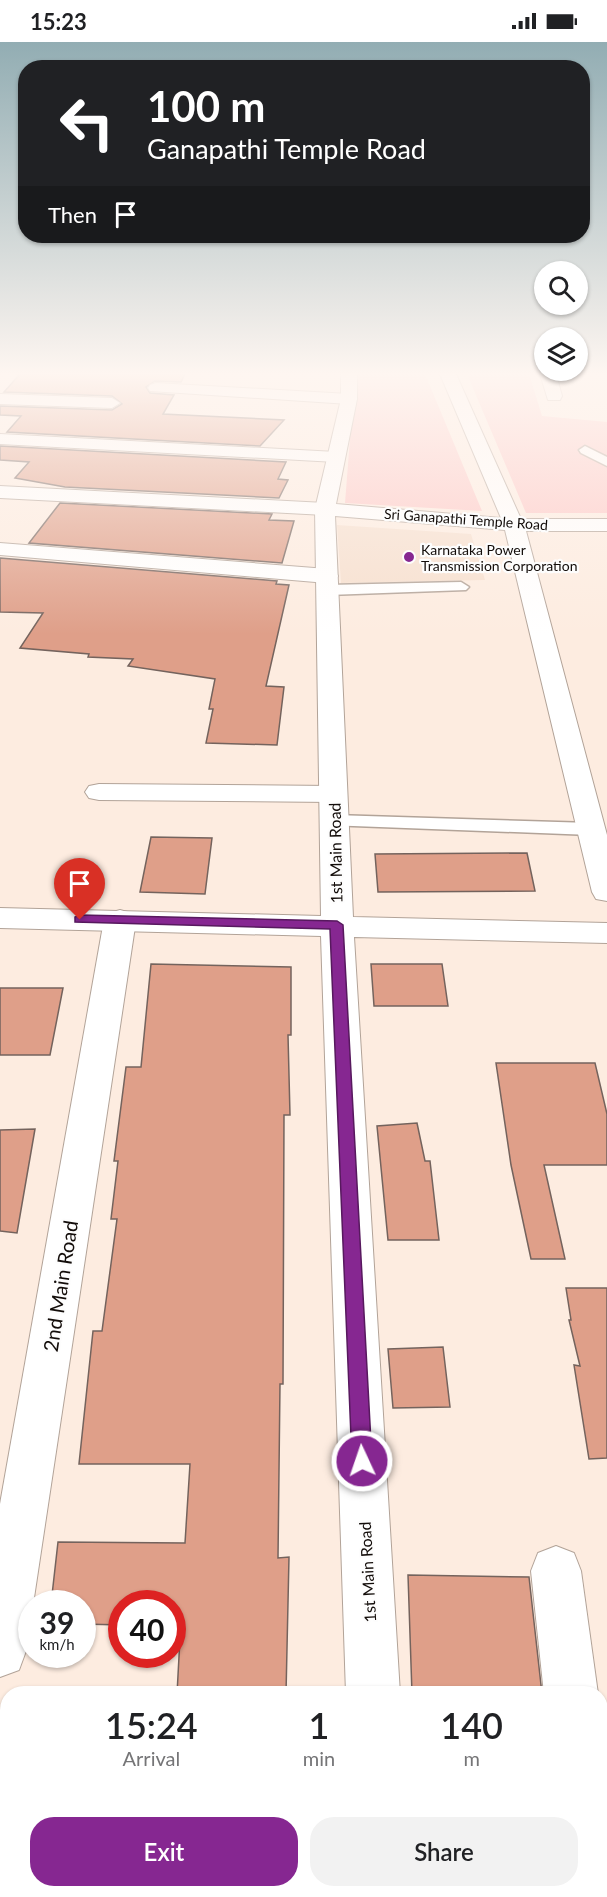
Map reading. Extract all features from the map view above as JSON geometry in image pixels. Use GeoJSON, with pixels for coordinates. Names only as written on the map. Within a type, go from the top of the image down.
{"type":"FeatureCollection","features":[{"type":"Feature","properties":{"kind":"street","name":"1st Main Road"},"geometry":{"type":"LineString","coordinates":[[335,461],[325,509],[337,925],[373,1686]]}},
{"type":"Feature","properties":{"kind":"street"},"geometry":{"type":"LineString","coordinates":[[486,461],[514,525],[607,892]]}},
{"type":"Feature","properties":{"kind":"street","name":"Sri Ganapathi Temple Road"},"geometry":{"type":"LineString","coordinates":[[0,492],[325,509],[514,525],[607,525]]}},
{"type":"Feature","properties":{"kind":"street"},"geometry":{"type":"LineString","coordinates":[[0,549],[327,583]]}},
{"type":"Feature","properties":{"kind":"street"},"geometry":{"type":"LineString","coordinates":[[99,792],[334,808]]}},
{"type":"Feature","properties":{"kind":"street"},"geometry":{"type":"LineString","coordinates":[[0,918],[607,933]]}},
{"type":"Feature","properties":{"kind":"street","name":"2nd Main Road"},"geometry":{"type":"LineString","coordinates":[[0,1651],[120,920]]}},
{"type":"Feature","properties":{"kind":"street"},"geometry":{"type":"LineString","coordinates":[[556,1571],[571,1686]]}},
{"type":"Feature","properties":{"kind":"lane"},"geometry":{"type":"LineString","coordinates":[[327,583],[461,587]]}},
{"type":"Feature","properties":{"kind":"lane"},"geometry":{"type":"LineString","coordinates":[[334,808],[591,829]]}},
{"type":"Feature","properties":{"kind":"shaded area"},"geometry":{"type":"Polygon","coordinates":[[[348,461],[461,461],[482,511],[345,503],[348,461]]]}},
{"type":"Feature","properties":{"kind":"shaded area"},"geometry":{"type":"Polygon","coordinates":[[[504,461],[607,461],[607,513],[526,513],[504,461]]]}},
{"type":"Feature","properties":{"kind":"shaded area","name":"Karnataka Power Transmission Corporation"},"geometry":{"type":"Polygon","coordinates":[[[337,525],[471,534],[485,580],[341,583],[337,525]]]}},
{"type":"Feature","properties":{"kind":"building"},"geometry":{"type":"Polygon","coordinates":[[[8,461],[286,462],[278,479],[288,480],[279,498],[65,487],[15,478],[29,462],[8,461]]]}},
{"type":"Feature","properties":{"kind":"building"},"geometry":{"type":"Polygon","coordinates":[[[60,503],[272,514],[269,520],[294,521],[282,563],[29,543],[60,503]]]}},
{"type":"Feature","properties":{"kind":"building"},"geometry":{"type":"Polygon","coordinates":[[[0,558],[277,581],[276,584],[289,585],[266,686],[284,687],[277,745],[206,743],[213,709],[209,709],[215,679],[128,666],[133,659],[88,657],[89,654],[20,648],[43,613],[0,612],[0,558]]]}},
{"type":"Feature","properties":{"kind":"building"},"geometry":{"type":"Polygon","coordinates":[[[151,837],[212,838],[205,894],[140,892],[151,837]]]}},
{"type":"Feature","properties":{"kind":"building"},"geometry":{"type":"Polygon","coordinates":[[[527,853],[535,891],[378,892],[375,854],[527,853]]]}},
{"type":"Feature","properties":{"kind":"building"},"geometry":{"type":"Polygon","coordinates":[[[151,964],[291,967],[291,1035],[288,1035],[290,1115],[284,1115],[283,1384],[280,1384],[278,1558],[289,1557],[286,1686],[177,1686],[178,1668],[186,1668],[186,1590],[108,1590],[108,1625],[96,1624],[96,1590],[53,1590],[58,1542],[185,1543],[190,1464],[79,1464],[93,1331],[102,1331],[117,1219],[111,1219],[118,1161],[114,1161],[126,1067],[141,1067],[151,964]]]}},
{"type":"Feature","properties":{"kind":"building"},"geometry":{"type":"Polygon","coordinates":[[[371,964],[442,964],[448,1006],[374,1006],[371,964]]]}},
{"type":"Feature","properties":{"kind":"building"},"geometry":{"type":"Polygon","coordinates":[[[0,988],[63,988],[50,1055],[0,1055],[0,988]]]}},
{"type":"Feature","properties":{"kind":"building"},"geometry":{"type":"Polygon","coordinates":[[[496,1063],[595,1063],[607,1114],[607,1165],[544,1165],[565,1259],[531,1259],[511,1165],[496,1063]]]}},
{"type":"Feature","properties":{"kind":"building"},"geometry":{"type":"Polygon","coordinates":[[[417,1123],[425,1161],[430,1161],[439,1240],[388,1240],[377,1126],[417,1123]]]}},
{"type":"Feature","properties":{"kind":"building"},"geometry":{"type":"Polygon","coordinates":[[[35,1129],[17,1233],[0,1231],[0,1130],[35,1129]]]}},
{"type":"Feature","properties":{"kind":"building"},"geometry":{"type":"Polygon","coordinates":[[[566,1288],[607,1288],[607,1458],[589,1459],[574,1365],[580,1366],[569,1320],[571,1320],[566,1288]]]}},
{"type":"Feature","properties":{"kind":"building"},"geometry":{"type":"Polygon","coordinates":[[[443,1347],[450,1407],[393,1408],[388,1349],[443,1347]]]}},
{"type":"Feature","properties":{"kind":"building"},"geometry":{"type":"Polygon","coordinates":[[[408,1575],[529,1577],[541,1686],[412,1686],[408,1575]]]}},
{"type":"Feature","properties":{"kind":"place","name":"Karnataka Power Transmission Corporation"},"geometry":{"type":"Point","coordinates":[409,557]}},
{"type":"Feature","properties":{"kind":"route"},"geometry":{"type":"LineString","coordinates":[[80,920],[337,925],[362,1461]]}}]}
